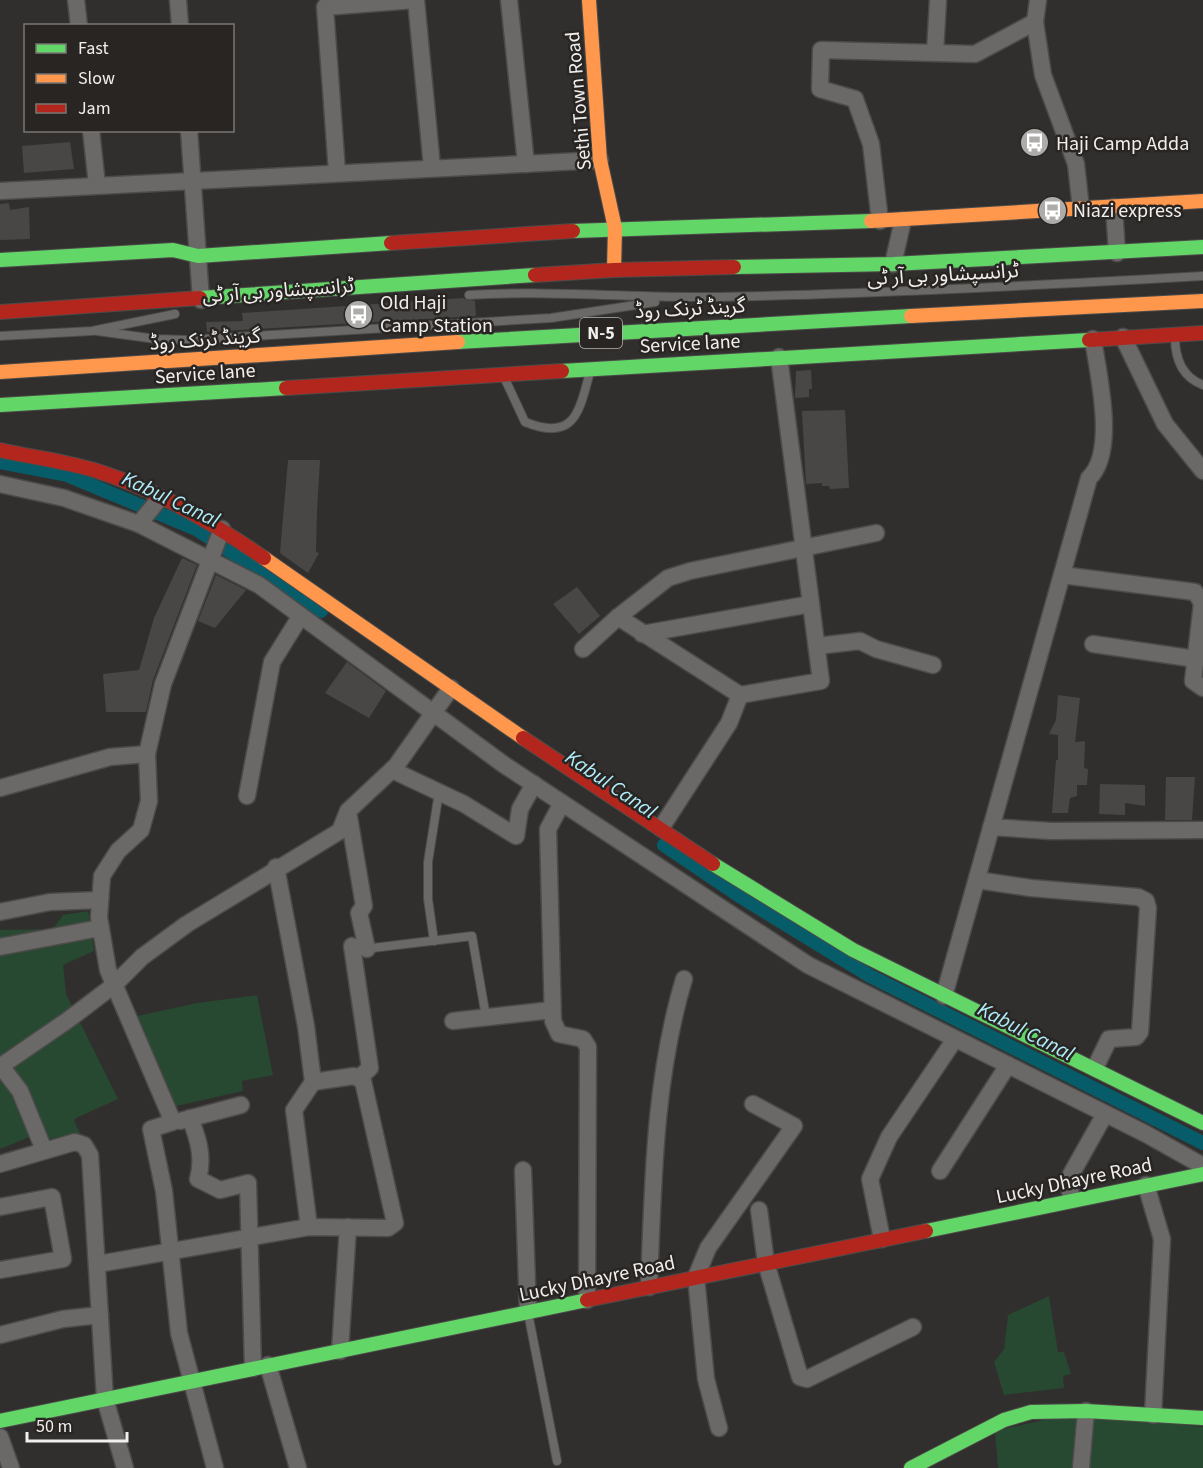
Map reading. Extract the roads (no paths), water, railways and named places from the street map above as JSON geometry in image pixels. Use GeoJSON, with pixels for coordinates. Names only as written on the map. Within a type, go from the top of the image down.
{"type":"FeatureCollection","features":[{"type":"Feature","properties":{"kind":"main road","name":"Sethi Town Road"},"geometry":{"type":"LineString","coordinates":[[590,0],[600,160],[615,228],[614,270]]}},
{"type":"Feature","properties":{"kind":"main road"},"geometry":{"type":"LineString","coordinates":[[0,260],[173,249],[198,256],[615,228],[903,220],[1203,201]]}},
{"type":"Feature","properties":{"kind":"main road","name":"گرینڈ ٹرنک روڈ"},"geometry":{"type":"LineString","coordinates":[[0,312],[614,270],[893,264],[1203,247]]}},
{"type":"Feature","properties":{"kind":"main road","name":"گرینڈ ٹرنک روڈ"},"geometry":{"type":"LineString","coordinates":[[0,372],[618,332],[1203,301]]}},
{"type":"Feature","properties":{"kind":"main road"},"geometry":{"type":"LineString","coordinates":[[598,368],[618,332]]}},
{"type":"Feature","properties":{"kind":"main road","name":"Service lane"},"geometry":{"type":"LineString","coordinates":[[0,405],[1203,333]]}},
{"type":"Feature","properties":{"kind":"main road"},"geometry":{"type":"LineString","coordinates":[[0,450],[94,470],[221,531],[737,880],[853,950],[1095,1068],[1203,1124]]}},
{"type":"Feature","properties":{"kind":"main road","name":"Lucky Dhayre Road"},"geometry":{"type":"LineString","coordinates":[[0,1421],[1203,1174]]}},
{"type":"Feature","properties":{"kind":"main road"},"geometry":{"type":"LineString","coordinates":[[911,1468],[1011,1418],[1043,1410],[1203,1418]]}},
{"type":"Feature","properties":{"kind":"street"},"geometry":{"type":"LineString","coordinates":[[76,0],[79,24]]}},
{"type":"Feature","properties":{"kind":"street"},"geometry":{"type":"LineString","coordinates":[[178,0],[180,24]]}},
{"type":"Feature","properties":{"kind":"street"},"geometry":{"type":"LineString","coordinates":[[337,172],[325,8],[415,0],[432,167]]}},
{"type":"Feature","properties":{"kind":"street"},"geometry":{"type":"LineString","coordinates":[[509,0],[526,165]]}},
{"type":"Feature","properties":{"kind":"street"},"geometry":{"type":"LineString","coordinates":[[935,53],[938,0]]}},
{"type":"Feature","properties":{"kind":"street"},"geometry":{"type":"LineString","coordinates":[[1038,0],[1035,22],[1043,75],[1076,164],[1081,208]]}},
{"type":"Feature","properties":{"kind":"street"},"geometry":{"type":"LineString","coordinates":[[880,220],[871,144],[855,99],[820,89],[820,50],[975,54],[1035,22]]}},
{"type":"Feature","properties":{"kind":"street"},"geometry":{"type":"LineString","coordinates":[[91,132],[98,185]]}},
{"type":"Feature","properties":{"kind":"street"},"geometry":{"type":"LineString","coordinates":[[189,132],[201,300]]}},
{"type":"Feature","properties":{"kind":"street"},"geometry":{"type":"LineString","coordinates":[[0,191],[600,160]]}},
{"type":"Feature","properties":{"kind":"street"},"geometry":{"type":"LineString","coordinates":[[1114,207],[1117,253]]}},
{"type":"Feature","properties":{"kind":"street"},"geometry":{"type":"LineString","coordinates":[[893,264],[903,220]]}},
{"type":"Feature","properties":{"kind":"street"},"geometry":{"type":"LineString","coordinates":[[1123,337],[1164,424],[1203,471]]}},
{"type":"Feature","properties":{"kind":"street"},"geometry":{"type":"LineString","coordinates":[[944,996],[1089,478],[1096,472],[1103,456],[1103,414],[1093,339]]}},
{"type":"Feature","properties":{"kind":"street"},"geometry":{"type":"LineString","coordinates":[[618,617],[740,695],[821,681],[802,550],[779,357]]}},
{"type":"Feature","properties":{"kind":"street"},"geometry":{"type":"LineString","coordinates":[[0,484],[64,498],[141,523],[211,556],[259,585],[300,617],[534,784],[808,965],[1105,1114],[1203,1166]]}},
{"type":"Feature","properties":{"kind":"street"},"geometry":{"type":"LineString","coordinates":[[141,523],[158,501]]}},
{"type":"Feature","properties":{"kind":"street"},"geometry":{"type":"LineString","coordinates":[[173,1122],[108,969],[100,928],[100,900],[102,876],[118,851],[141,830],[148,801],[147,754],[163,684],[221,531]]}},
{"type":"Feature","properties":{"kind":"street"},"geometry":{"type":"LineString","coordinates":[[583,649],[618,617],[668,578],[690,571],[802,550],[876,533]]}},
{"type":"Feature","properties":{"kind":"street"},"geometry":{"type":"LineString","coordinates":[[1062,575],[1195,592],[1202,603],[1193,681],[1203,688]]}},
{"type":"Feature","properties":{"kind":"street"},"geometry":{"type":"LineString","coordinates":[[642,634],[811,604]]}},
{"type":"Feature","properties":{"kind":"street"},"geometry":{"type":"LineString","coordinates":[[247,796],[272,662],[300,617]]}},
{"type":"Feature","properties":{"kind":"street"},"geometry":{"type":"LineString","coordinates":[[816,646],[860,641],[876,649],[933,665]]}},
{"type":"Feature","properties":{"kind":"street"},"geometry":{"type":"LineString","coordinates":[[1093,644],[1196,659]]}},
{"type":"Feature","properties":{"kind":"street"},"geometry":{"type":"LineString","coordinates":[[44,1150],[20,1091],[1,1066],[114,985],[142,957],[186,924],[276,867],[340,831],[348,811],[392,770],[451,688]]}},
{"type":"Feature","properties":{"kind":"street"},"geometry":{"type":"LineString","coordinates":[[661,828],[729,723],[740,695]]}},
{"type":"Feature","properties":{"kind":"street"},"geometry":{"type":"LineString","coordinates":[[0,788],[110,757],[147,754]]}},
{"type":"Feature","properties":{"kind":"street"},"geometry":{"type":"LineString","coordinates":[[392,770],[439,792],[516,836],[520,809],[534,784]]}},
{"type":"Feature","properties":{"kind":"street"},"geometry":{"type":"LineString","coordinates":[[562,803],[548,829],[552,1010],[553,1021],[559,1034],[583,1039],[588,1047],[587,1300]]}},
{"type":"Feature","properties":{"kind":"street"},"geometry":{"type":"LineString","coordinates":[[313,1082],[360,1077],[370,1068],[357,948],[359,914],[364,906],[348,811]]}},
{"type":"Feature","properties":{"kind":"street"},"geometry":{"type":"LineString","coordinates":[[991,827],[1051,831],[1203,830]]}},
{"type":"Feature","properties":{"kind":"street"},"geometry":{"type":"LineString","coordinates":[[276,867],[306,1026],[313,1082],[294,1110],[309,1227]]}},
{"type":"Feature","properties":{"kind":"street"},"geometry":{"type":"LineString","coordinates":[[977,880],[1031,888],[1138,897],[1146,901],[1148,908],[1140,1032],[1137,1037],[1109,1039],[1095,1068]]}},
{"type":"Feature","properties":{"kind":"street"},"geometry":{"type":"LineString","coordinates":[[0,912],[50,902],[100,900]]}},
{"type":"Feature","properties":{"kind":"street"},"geometry":{"type":"LineString","coordinates":[[0,947],[100,928]]}},
{"type":"Feature","properties":{"kind":"street"},"geometry":{"type":"LineString","coordinates":[[649,1287],[654,1146],[670,1026],[684,979]]}},
{"type":"Feature","properties":{"kind":"street"},"geometry":{"type":"LineString","coordinates":[[453,1021],[552,1010]]}},
{"type":"Feature","properties":{"kind":"street"},"geometry":{"type":"LineString","coordinates":[[882,1239],[870,1179],[889,1137],[955,1039]]}},
{"type":"Feature","properties":{"kind":"street"},"geometry":{"type":"LineString","coordinates":[[940,1171],[1008,1065]]}},
{"type":"Feature","properties":{"kind":"street"},"geometry":{"type":"LineString","coordinates":[[98,1264],[309,1227],[388,1228],[395,1223],[366,1092],[360,1077]]}},
{"type":"Feature","properties":{"kind":"street"},"geometry":{"type":"LineString","coordinates":[[719,1428],[706,1379],[696,1277],[708,1248],[794,1126],[753,1104]]}},
{"type":"Feature","properties":{"kind":"street"},"geometry":{"type":"LineString","coordinates":[[215,1468],[179,1333],[164,1191],[151,1129],[241,1105]]}},
{"type":"Feature","properties":{"kind":"street"},"geometry":{"type":"LineString","coordinates":[[1071,1200],[1069,1178],[1105,1114]]}},
{"type":"Feature","properties":{"kind":"street"},"geometry":{"type":"LineString","coordinates":[[190,1118],[199,1140],[201,1166],[198,1179],[220,1190],[248,1183],[261,1367],[297,1468]]}},
{"type":"Feature","properties":{"kind":"street"},"geometry":{"type":"LineString","coordinates":[[0,1164],[75,1142],[84,1145],[90,1155],[105,1399],[125,1468]]}},
{"type":"Feature","properties":{"kind":"street"},"geometry":{"type":"LineString","coordinates":[[523,1170],[528,1312]]}},
{"type":"Feature","properties":{"kind":"street"},"geometry":{"type":"LineString","coordinates":[[1146,1185],[1162,1239],[1154,1415]]}},
{"type":"Feature","properties":{"kind":"street"},"geometry":{"type":"LineString","coordinates":[[0,1207],[52,1197],[63,1259],[0,1270]]}},
{"type":"Feature","properties":{"kind":"street"},"geometry":{"type":"LineString","coordinates":[[759,1210],[766,1263],[800,1377],[807,1378],[913,1327]]}},
{"type":"Feature","properties":{"kind":"street"},"geometry":{"type":"LineString","coordinates":[[340,1351],[348,1227]]}},
{"type":"Feature","properties":{"kind":"street"},"geometry":{"type":"LineString","coordinates":[[0,1335],[63,1319],[100,1315]]}},
{"type":"Feature","properties":{"kind":"street"},"geometry":{"type":"LineString","coordinates":[[1081,1468],[1086,1411]]}},
{"type":"Feature","properties":{"kind":"street"},"geometry":{"type":"LineString","coordinates":[[0,1437],[11,1468]]}},
{"type":"Feature","properties":{"kind":"lane","name":"ٹرانسپشاور بی آر ٹی"},"geometry":{"type":"LineString","coordinates":[[455,296],[524,293],[685,297],[862,295],[1203,276]]}},
{"type":"Feature","properties":{"kind":"lane","name":"ٹرانسپشاور بی آر ٹی"},"geometry":{"type":"LineString","coordinates":[[92,331],[180,340],[315,333],[551,318],[685,297]]}},
{"type":"Feature","properties":{"kind":"lane","name":"ٹرانسپشاور بی آر ٹی"},"geometry":{"type":"LineString","coordinates":[[0,336],[92,331],[181,314]]}},
{"type":"Feature","properties":{"kind":"lane"},"geometry":{"type":"LineString","coordinates":[[1174,334],[1175,354],[1184,372],[1203,385]]}},
{"type":"Feature","properties":{"kind":"lane"},"geometry":{"type":"LineString","coordinates":[[502,374],[525,423],[551,429],[571,423],[579,414],[598,368]]}},
{"type":"Feature","properties":{"kind":"lane"},"geometry":{"type":"LineString","coordinates":[[434,940],[428,899],[428,862],[439,792]]}},
{"type":"Feature","properties":{"kind":"lane"},"geometry":{"type":"LineString","coordinates":[[357,948],[472,936],[486,1017]]}},
{"type":"Feature","properties":{"kind":"lane"},"geometry":{"type":"LineString","coordinates":[[528,1312],[557,1461]]}},
{"type":"Feature","properties":{"kind":"waterway","name":"Kabul Canal"},"geometry":{"type":"LineString","coordinates":[[0,462],[67,475],[196,529],[321,611]]}},
{"type":"Feature","properties":{"kind":"waterway","name":"Kabul Canal"},"geometry":{"type":"LineString","coordinates":[[664,845],[738,895],[870,976],[1203,1143]]}},
{"type":"Feature","properties":{"kind":"place","name":"Haji Camp Adda"},"geometry":{"type":"Point","coordinates":[1035,143]}},
{"type":"Feature","properties":{"kind":"place","name":"Niazi express"},"geometry":{"type":"Point","coordinates":[1052,210]}},
{"type":"Feature","properties":{"kind":"place","name":"Old Haji Camp Station"},"geometry":{"type":"Point","coordinates":[359,314]}}]}
